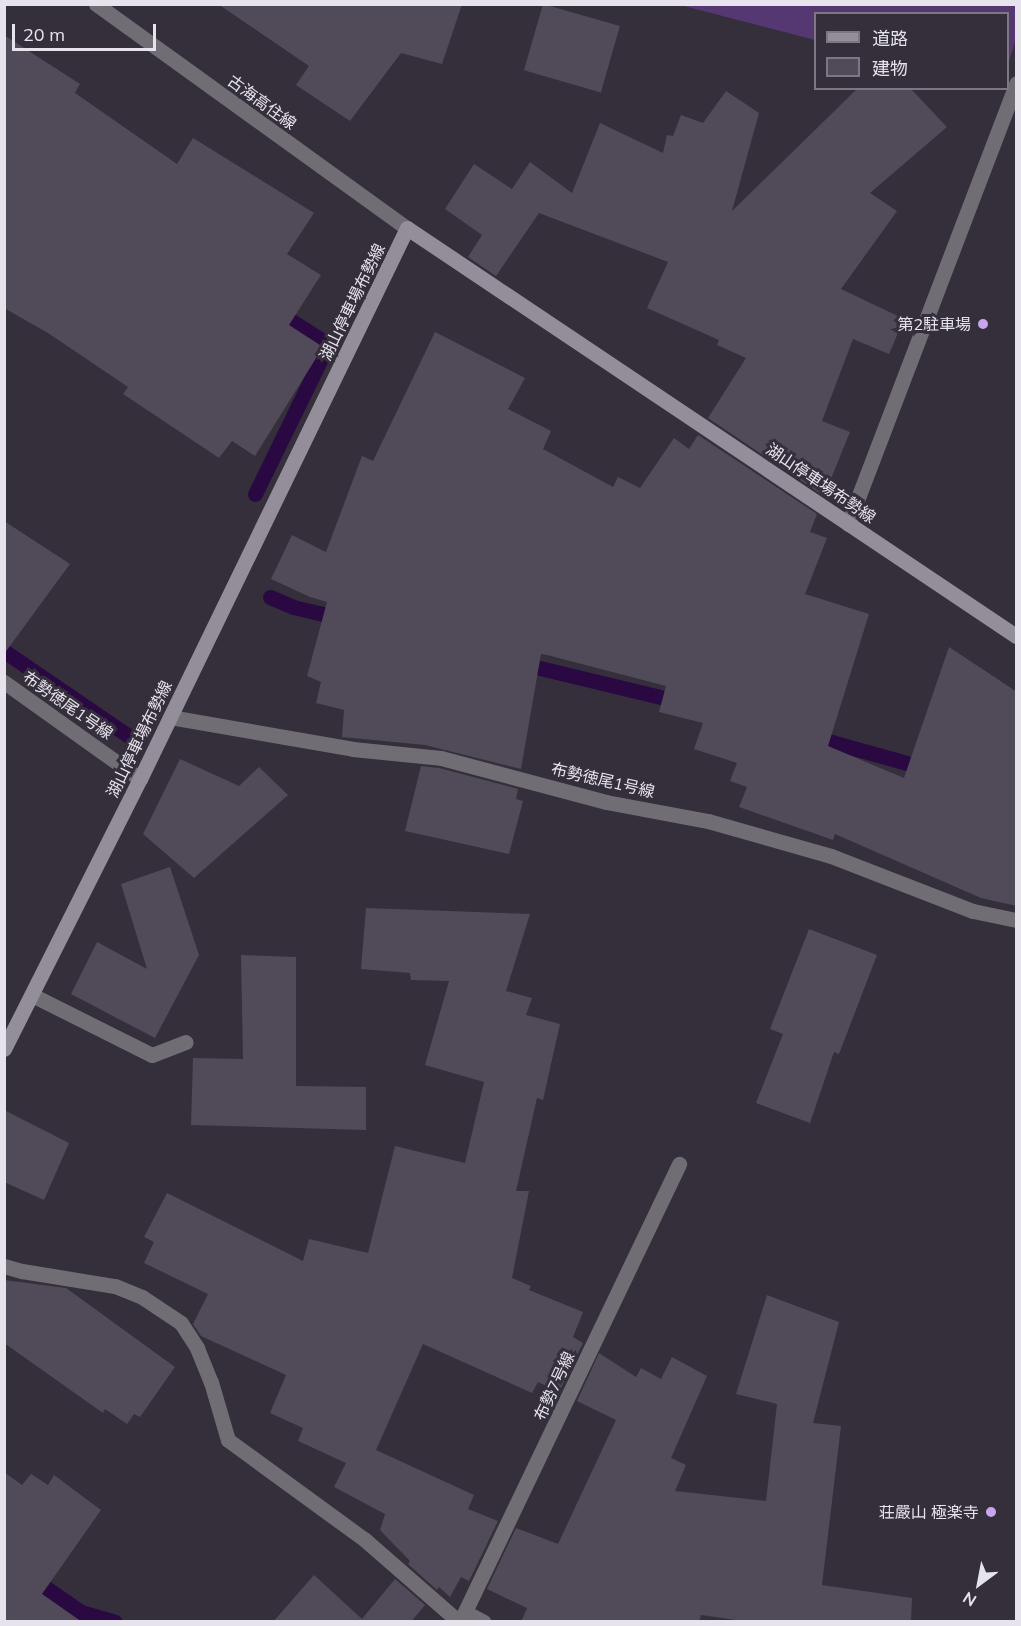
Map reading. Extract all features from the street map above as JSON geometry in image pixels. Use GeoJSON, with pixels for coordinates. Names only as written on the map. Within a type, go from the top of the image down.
{"type":"FeatureCollection","features":[{"type":"Feature","properties":{"kind":"main road","name":"湖山停車場布勢線"},"geometry":{"type":"LineString","coordinates":[[4,1049],[140,779],[407,228],[1017,636]]}},
{"type":"Feature","properties":{"kind":"street","name":"古海高住線"},"geometry":{"type":"LineString","coordinates":[[96,4],[407,228]]}},
{"type":"Feature","properties":{"kind":"street"},"geometry":{"type":"LineString","coordinates":[[848,524],[1017,83]]}},
{"type":"Feature","properties":{"kind":"street","name":"布勢徳尾1号線"},"geometry":{"type":"LineString","coordinates":[[4,682],[140,779]]}},
{"type":"Feature","properties":{"kind":"street","name":"布勢徳尾1号線"},"geometry":{"type":"LineString","coordinates":[[170,717],[353,749],[441,758],[606,802],[708,821],[831,856],[973,911],[1017,920]]}},
{"type":"Feature","properties":{"kind":"street"},"geometry":{"type":"LineString","coordinates":[[32,995],[152,1055],[186,1042]]}},
{"type":"Feature","properties":{"kind":"street","name":"布勢7号線"},"geometry":{"type":"LineString","coordinates":[[461,1618],[679,1164]]}},
{"type":"Feature","properties":{"kind":"street"},"geometry":{"type":"LineString","coordinates":[[4,1266],[115,1286],[142,1297],[181,1323],[197,1348],[208,1373],[228,1440],[364,1539],[461,1618],[484,1622]]}},
{"type":"Feature","properties":{"kind":"shaded area"},"geometry":{"type":"Polygon","coordinates":[[[680,5],[1016,5],[1016,39],[1009,61],[1009,12],[814,12],[814,40],[680,5]]]}},
{"type":"Feature","properties":{"kind":"building"},"geometry":{"type":"Polygon","coordinates":[[[218,4],[462,4],[442,64],[401,53],[350,121],[296,85],[309,66],[218,4]]]}},
{"type":"Feature","properties":{"kind":"building"},"geometry":{"type":"Polygon","coordinates":[[[543,4],[620,26],[601,92],[524,70],[543,4]]]}},
{"type":"Feature","properties":{"kind":"building"},"geometry":{"type":"Polygon","coordinates":[[[4,35],[80,84],[75,93],[177,164],[193,138],[314,213],[287,254],[321,275],[289,325],[323,347],[255,456],[232,441],[219,458],[123,394],[128,387],[48,333],[4,308],[4,35]]]}},
{"type":"Feature","properties":{"kind":"building"},"geometry":{"type":"Polygon","coordinates":[[[856,90],[912,90],[947,127],[870,193],[897,211],[841,289],[904,319],[889,354],[853,339],[822,421],[850,432],[824,496],[708,418],[746,358],[717,345],[719,340],[647,308],[668,262],[539,213],[496,276],[468,257],[482,235],[445,209],[474,164],[512,189],[530,162],[572,193],[600,123],[663,153],[667,135],[673,136],[681,115],[703,123],[726,91],[759,113],[732,211],[856,90]]]}},
{"type":"Feature","properties":{"kind":"building"},"geometry":{"type":"Polygon","coordinates":[[[435,332],[525,378],[508,409],[551,431],[543,449],[613,487],[618,477],[640,488],[674,438],[689,449],[698,435],[817,514],[810,532],[827,538],[805,594],[869,614],[828,746],[904,778],[949,647],[1017,692],[1017,906],[981,898],[835,834],[833,840],[739,807],[747,787],[730,781],[737,763],[694,749],[703,723],[659,712],[666,686],[547,655],[541,654],[521,769],[425,745],[342,737],[344,710],[316,703],[321,682],[307,676],[327,602],[310,597],[271,579],[292,535],[326,552],[362,456],[373,461],[435,332]]]}},
{"type":"Feature","properties":{"kind":"building"},"geometry":{"type":"Polygon","coordinates":[[[4,521],[70,564],[4,654],[4,521]]]}},
{"type":"Feature","properties":{"kind":"building"},"geometry":{"type":"Polygon","coordinates":[[[180,759],[239,786],[259,767],[288,795],[194,878],[143,834],[180,759]]]}},
{"type":"Feature","properties":{"kind":"building"},"geometry":{"type":"Polygon","coordinates":[[[421,766],[439,768],[518,789],[516,799],[523,801],[509,854],[405,831],[421,766]]]}},
{"type":"Feature","properties":{"kind":"building"},"geometry":{"type":"Polygon","coordinates":[[[170,867],[199,955],[155,1038],[71,994],[97,942],[147,969],[121,884],[170,867]]]}},
{"type":"Feature","properties":{"kind":"building"},"geometry":{"type":"Polygon","coordinates":[[[366,908],[530,914],[506,991],[532,998],[526,1015],[560,1024],[543,1100],[537,1098],[516,1191],[529,1191],[512,1278],[531,1286],[529,1290],[583,1312],[573,1337],[583,1343],[559,1392],[538,1382],[532,1393],[423,1344],[376,1450],[474,1495],[468,1509],[498,1521],[469,1581],[461,1577],[450,1597],[439,1587],[437,1590],[408,1564],[410,1561],[380,1530],[385,1514],[334,1487],[346,1463],[298,1441],[303,1428],[270,1413],[286,1375],[201,1336],[193,1324],[208,1294],[144,1263],[154,1242],[144,1237],[167,1193],[303,1261],[309,1239],[368,1253],[395,1146],[465,1163],[484,1082],[425,1065],[449,981],[411,980],[410,973],[361,969],[366,908]]]}},
{"type":"Feature","properties":{"kind":"building"},"geometry":{"type":"Polygon","coordinates":[[[809,929],[877,955],[839,1054],[834,1052],[810,1123],[756,1103],[783,1034],[770,1029],[809,929]]]}},
{"type":"Feature","properties":{"kind":"building"},"geometry":{"type":"Polygon","coordinates":[[[241,955],[296,957],[296,1086],[366,1087],[366,1130],[191,1125],[193,1058],[243,1059],[241,955]]]}},
{"type":"Feature","properties":{"kind":"building"},"geometry":{"type":"Polygon","coordinates":[[[4,1110],[69,1143],[44,1200],[4,1182],[4,1110]]]}},
{"type":"Feature","properties":{"kind":"building"},"geometry":{"type":"Polygon","coordinates":[[[4,1280],[66,1288],[175,1367],[140,1417],[134,1414],[127,1424],[105,1409],[103,1413],[4,1343],[4,1280]]]}},
{"type":"Feature","properties":{"kind":"building"},"geometry":{"type":"Polygon","coordinates":[[[767,1295],[839,1322],[813,1423],[841,1426],[822,1585],[912,1598],[911,1622],[750,1622],[701,1615],[699,1622],[521,1622],[527,1608],[487,1589],[516,1528],[558,1544],[616,1420],[577,1401],[599,1353],[636,1377],[641,1368],[661,1379],[672,1357],[707,1376],[671,1458],[686,1465],[675,1491],[766,1501],[777,1404],[736,1394],[767,1295]]]}},
{"type":"Feature","properties":{"kind":"building"},"geometry":{"type":"Polygon","coordinates":[[[4,1472],[22,1485],[31,1474],[48,1485],[54,1475],[101,1510],[42,1594],[82,1622],[4,1622],[4,1472]]]}},
{"type":"Feature","properties":{"kind":"building"},"geometry":{"type":"Polygon","coordinates":[[[314,1575],[362,1619],[395,1579],[425,1605],[411,1622],[273,1622],[314,1575]]]}},
{"type":"Feature","properties":{"kind":"waterway"},"geometry":{"type":"LineString","coordinates":[[255,494],[328,344],[276,311]]}},
{"type":"Feature","properties":{"kind":"waterway"},"geometry":{"type":"LineString","coordinates":[[270,597],[293,607],[344,619]]}},
{"type":"Feature","properties":{"kind":"waterway"},"geometry":{"type":"LineString","coordinates":[[4,651],[136,741]]}},
{"type":"Feature","properties":{"kind":"waterway"},"geometry":{"type":"LineString","coordinates":[[519,663],[682,702]]}},
{"type":"Feature","properties":{"kind":"waterway"},"geometry":{"type":"LineString","coordinates":[[810,736],[928,769]]}},
{"type":"Feature","properties":{"kind":"waterway"},"geometry":{"type":"LineString","coordinates":[[29,1576],[81,1612],[115,1622]]}},
{"type":"Feature","properties":{"kind":"place","name":"第2駐車場"},"geometry":{"type":"Point","coordinates":[983,324]}},
{"type":"Feature","properties":{"kind":"place","name":"荘嚴山 極楽寺"},"geometry":{"type":"Point","coordinates":[991,1512]}}]}
